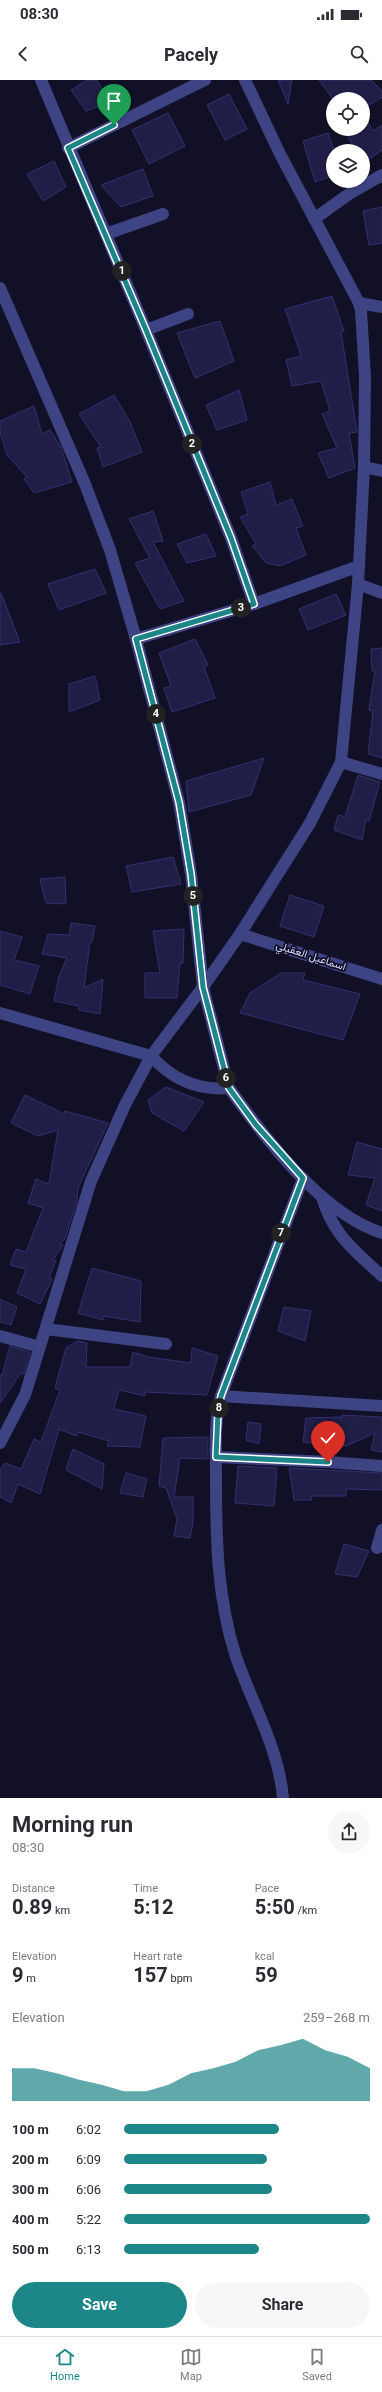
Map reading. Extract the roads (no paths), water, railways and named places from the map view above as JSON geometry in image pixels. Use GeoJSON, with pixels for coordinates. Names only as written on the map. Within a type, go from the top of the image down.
{"type":"FeatureCollection","features":[{"type":"Feature","properties":{"kind":"street"},"geometry":{"type":"LineString","coordinates":[[41,80],[231,538],[254,604]]}},
{"type":"Feature","properties":{"kind":"street"},"geometry":{"type":"LineString","coordinates":[[68,148],[205,80]]}},
{"type":"Feature","properties":{"kind":"street"},"geometry":{"type":"LineString","coordinates":[[0,1442],[25,1395],[91,1181],[150,1056],[203,987],[240,934],[320,806],[341,762],[358,584],[364,467],[365,377],[359,303],[314,219],[245,80]]}},
{"type":"Feature","properties":{"kind":"street"},"geometry":{"type":"LineString","coordinates":[[314,219],[349,194],[382,175]]}},
{"type":"Feature","properties":{"kind":"street"},"geometry":{"type":"LineString","coordinates":[[106,234],[163,214]]}},
{"type":"Feature","properties":{"kind":"street"},"geometry":{"type":"LineString","coordinates":[[0,288],[85,484],[110,550],[136,639],[179,802],[191,874],[203,987],[229,1088],[256,1125],[303,1178],[322,1196],[356,1222],[382,1233]]}},
{"type":"Feature","properties":{"kind":"street"},"geometry":{"type":"LineString","coordinates":[[359,303],[382,307]]}},
{"type":"Feature","properties":{"kind":"street"},"geometry":{"type":"LineString","coordinates":[[146,330],[188,314]]}},
{"type":"Feature","properties":{"kind":"street"},"geometry":{"type":"LineString","coordinates":[[364,467],[382,471]]}},
{"type":"Feature","properties":{"kind":"street"},"geometry":{"type":"LineString","coordinates":[[136,639],[254,604],[359,566]]}},
{"type":"Feature","properties":{"kind":"street"},"geometry":{"type":"LineString","coordinates":[[358,584],[382,593]]}},
{"type":"Feature","properties":{"kind":"street"},"geometry":{"type":"LineString","coordinates":[[341,762],[382,774]]}},
{"type":"Feature","properties":{"kind":"street","name":"اسماعيل العقيلي"},"geometry":{"type":"LineString","coordinates":[[240,934],[382,979]]}},
{"type":"Feature","properties":{"kind":"street"},"geometry":{"type":"LineString","coordinates":[[0,1013],[150,1056],[165,1070],[191,1085],[210,1089],[229,1088]]}},
{"type":"Feature","properties":{"kind":"street"},"geometry":{"type":"LineString","coordinates":[[283,1798],[274,1758],[236,1656],[220,1596],[217,1563],[216,1457],[218,1412],[221,1396],[303,1178]]}},
{"type":"Feature","properties":{"kind":"street"},"geometry":{"type":"LineString","coordinates":[[322,1196],[329,1219],[337,1232],[382,1276]]}},
{"type":"Feature","properties":{"kind":"street"},"geometry":{"type":"LineString","coordinates":[[46,1328],[166,1344]]}},
{"type":"Feature","properties":{"kind":"street"},"geometry":{"type":"LineString","coordinates":[[0,1336],[40,1347]]}},
{"type":"Feature","properties":{"kind":"street"},"geometry":{"type":"LineString","coordinates":[[221,1396],[382,1406]]}},
{"type":"Feature","properties":{"kind":"street"},"geometry":{"type":"LineString","coordinates":[[216,1457],[382,1466]]}},
{"type":"Feature","properties":{"kind":"street"},"geometry":{"type":"LineString","coordinates":[[377,1548],[382,1530]]}}]}
